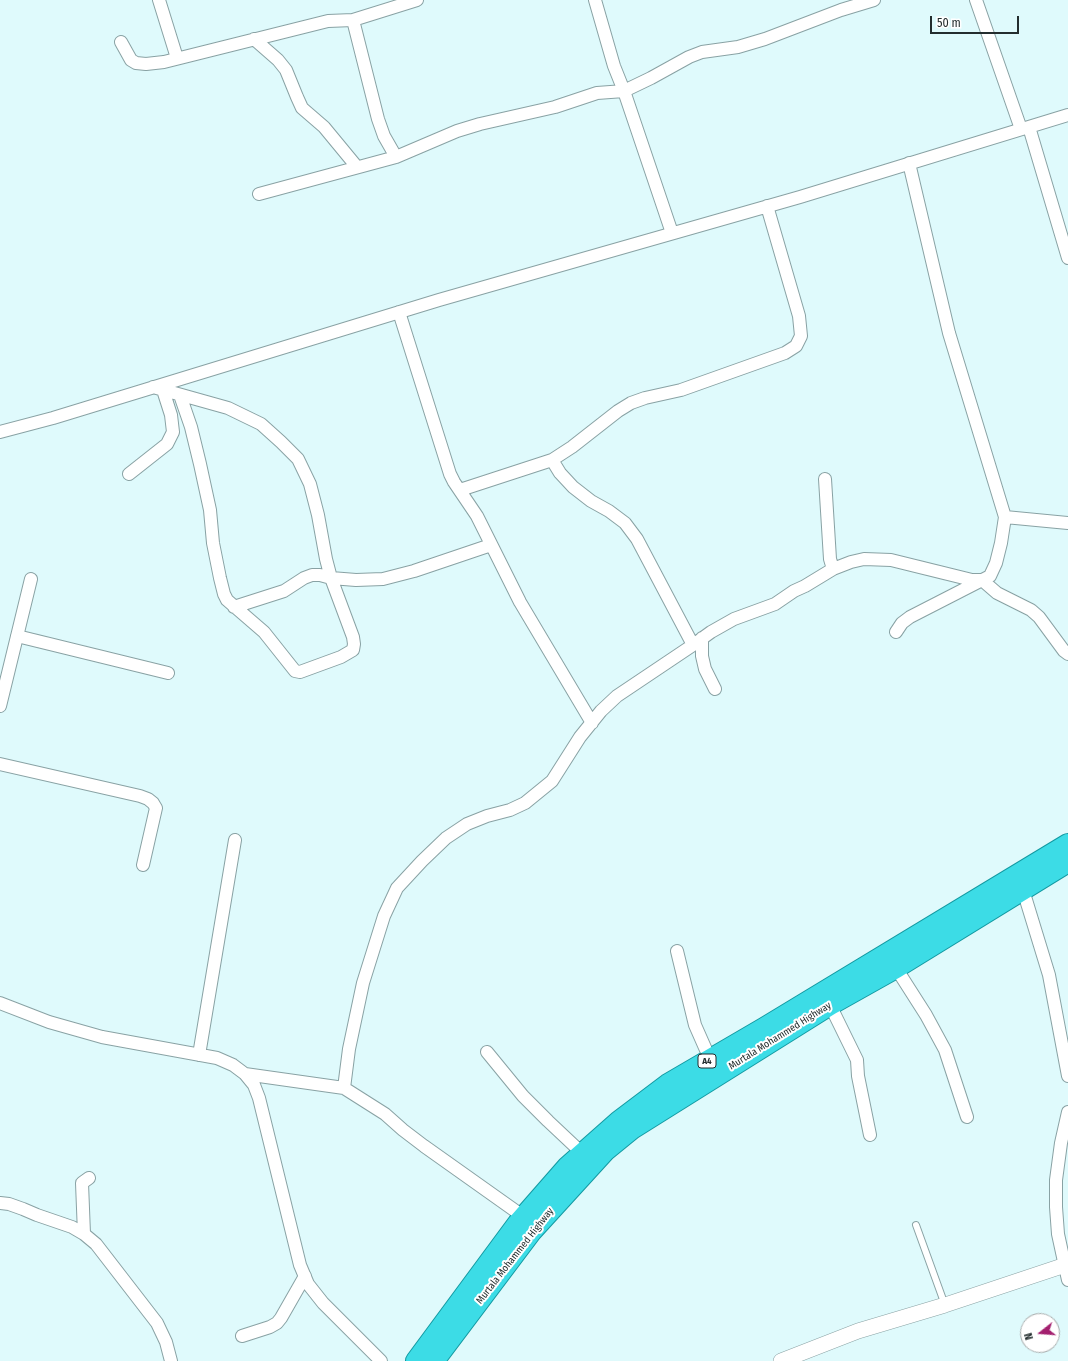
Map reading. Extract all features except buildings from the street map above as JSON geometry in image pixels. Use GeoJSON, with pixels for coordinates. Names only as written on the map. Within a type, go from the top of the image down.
{"type":"FeatureCollection","features":[{"type":"Feature","properties":{"kind":"highway","name":"A4"},"geometry":{"type":"LineString","coordinates":[[416,1361],[524,1217],[567,1166],[619,1121],[668,1084],[1068,844]]}},
{"type":"Feature","properties":{"kind":"highway","name":"Murtala Mohammed Highway"},"geometry":{"type":"LineString","coordinates":[[434,1361],[532,1231],[605,1151],[632,1129],[830,1005],[896,968],[1068,862]]}},
{"type":"Feature","properties":{"kind":"street"},"geometry":{"type":"LineString","coordinates":[[159,0],[177,58]]}},
{"type":"Feature","properties":{"kind":"street"},"geometry":{"type":"LineString","coordinates":[[121,42],[131,60],[136,63],[146,64],[177,58],[328,21],[353,20],[417,0]]}},
{"type":"Feature","properties":{"kind":"street"},"geometry":{"type":"LineString","coordinates":[[595,0],[614,66],[624,91],[672,233]]}},
{"type":"Feature","properties":{"kind":"street"},"geometry":{"type":"LineString","coordinates":[[259,194],[396,157],[457,131],[480,124],[555,107],[597,93],[624,91],[689,57],[702,52],[738,47],[765,39],[841,10],[874,0]]}},
{"type":"Feature","properties":{"kind":"street"},"geometry":{"type":"LineString","coordinates":[[976,0],[1025,128],[1068,258]]}},
{"type":"Feature","properties":{"kind":"street"},"geometry":{"type":"LineString","coordinates":[[353,20],[378,119],[384,136],[396,157]]}},
{"type":"Feature","properties":{"kind":"street"},"geometry":{"type":"LineString","coordinates":[[254,39],[278,60],[286,70],[302,108],[324,127],[357,167]]}},
{"type":"Feature","properties":{"kind":"street"},"geometry":{"type":"LineString","coordinates":[[0,432],[158,388],[399,312],[767,206],[1068,115]]}},
{"type":"Feature","properties":{"kind":"street"},"geometry":{"type":"LineString","coordinates":[[896,632],[902,623],[910,617],[990,576],[996,563],[1005,517],[949,333],[909,164]]}},
{"type":"Feature","properties":{"kind":"street"},"geometry":{"type":"LineString","coordinates":[[460,490],[552,460],[631,403],[645,398],[680,390],[785,353],[796,346],[801,336],[799,316],[767,206]]}},
{"type":"Feature","properties":{"kind":"street"},"geometry":{"type":"LineString","coordinates":[[399,312],[450,474],[477,516],[520,602],[592,723]]}},
{"type":"Feature","properties":{"kind":"street"},"geometry":{"type":"LineString","coordinates":[[158,388],[228,408],[261,424],[282,442],[298,459],[310,484],[318,515],[326,559],[331,578],[353,637],[353,650],[341,657],[300,672],[294,671],[264,632],[234,607],[224,594],[213,543],[210,510],[192,427],[180,395]]}},
{"type":"Feature","properties":{"kind":"street"},"geometry":{"type":"LineString","coordinates":[[129,474],[167,444],[173,432],[171,415],[158,388]]}},
{"type":"Feature","properties":{"kind":"street"},"geometry":{"type":"LineString","coordinates":[[552,460],[560,473],[573,487],[624,523],[637,539],[698,642],[704,669],[715,689]]}},
{"type":"Feature","properties":{"kind":"street"},"geometry":{"type":"LineString","coordinates":[[825,479],[830,559],[833,569]]}},
{"type":"Feature","properties":{"kind":"street"},"geometry":{"type":"LineString","coordinates":[[1005,517],[1068,523]]}},
{"type":"Feature","properties":{"kind":"street"},"geometry":{"type":"LineString","coordinates":[[234,607],[284,591],[304,578],[312,575],[356,580],[383,579],[414,571],[492,545]]}},
{"type":"Feature","properties":{"kind":"street"},"geometry":{"type":"LineString","coordinates":[[344,1088],[348,1049],[363,983],[384,916],[397,888],[422,861],[451,835],[467,824],[487,816],[510,810],[525,802],[552,781],[580,738],[601,711],[617,696],[711,632],[734,619],[775,604],[833,569],[864,559],[891,560],[972,580],[982,580],[993,590],[1035,613],[1064,651],[1068,654]]}},
{"type":"Feature","properties":{"kind":"street"},"geometry":{"type":"LineString","coordinates":[[0,706],[31,579]]}},
{"type":"Feature","properties":{"kind":"street"},"geometry":{"type":"LineString","coordinates":[[17,636],[168,673]]}},
{"type":"Feature","properties":{"kind":"street"},"geometry":{"type":"LineString","coordinates":[[0,764],[148,799],[156,808],[143,865]]}},
{"type":"Feature","properties":{"kind":"street"},"geometry":{"type":"LineString","coordinates":[[199,1054],[234,840]]}},
{"type":"Feature","properties":{"kind":"street"},"geometry":{"type":"LineString","coordinates":[[1022,890],[1049,975],[1068,1076]]}},
{"type":"Feature","properties":{"kind":"street"},"geometry":{"type":"LineString","coordinates":[[677,951],[695,1024],[710,1059]]}},
{"type":"Feature","properties":{"kind":"street"},"geometry":{"type":"LineString","coordinates":[[896,968],[926,1015],[945,1050],[967,1117]]}},
{"type":"Feature","properties":{"kind":"street"},"geometry":{"type":"LineString","coordinates":[[0,1003],[49,1022],[102,1037],[217,1058],[245,1074],[254,1085],[259,1098],[300,1265],[308,1284],[323,1303],[381,1361]]}},
{"type":"Feature","properties":{"kind":"street"},"geometry":{"type":"LineString","coordinates":[[830,1005],[858,1060],[858,1076],[870,1135]]}},
{"type":"Feature","properties":{"kind":"street"},"geometry":{"type":"LineString","coordinates":[[487,1052],[523,1096],[582,1153]]}},
{"type":"Feature","properties":{"kind":"street"},"geometry":{"type":"LineString","coordinates":[[245,1074],[344,1088],[385,1114],[424,1146],[524,1217]]}},
{"type":"Feature","properties":{"kind":"street"},"geometry":{"type":"LineString","coordinates":[[1068,1112],[1061,1143],[1056,1180],[1058,1227],[1068,1280]]}},
{"type":"Feature","properties":{"kind":"street"},"geometry":{"type":"LineString","coordinates":[[84,1234],[82,1183],[89,1178]]}},
{"type":"Feature","properties":{"kind":"street"},"geometry":{"type":"LineString","coordinates":[[0,1203],[9,1204],[72,1227],[84,1234],[96,1244],[157,1323],[166,1342],[171,1361]]}},
{"type":"Feature","properties":{"kind":"street"},"geometry":{"type":"LineString","coordinates":[[781,1361],[858,1331],[945,1305],[1066,1264]]}},
{"type":"Feature","properties":{"kind":"street"},"geometry":{"type":"LineString","coordinates":[[242,1336],[270,1327],[277,1323],[305,1276]]}},
{"type":"Feature","properties":{"kind":"lane"},"geometry":{"type":"LineString","coordinates":[[916,1225],[945,1305]]}}]}
